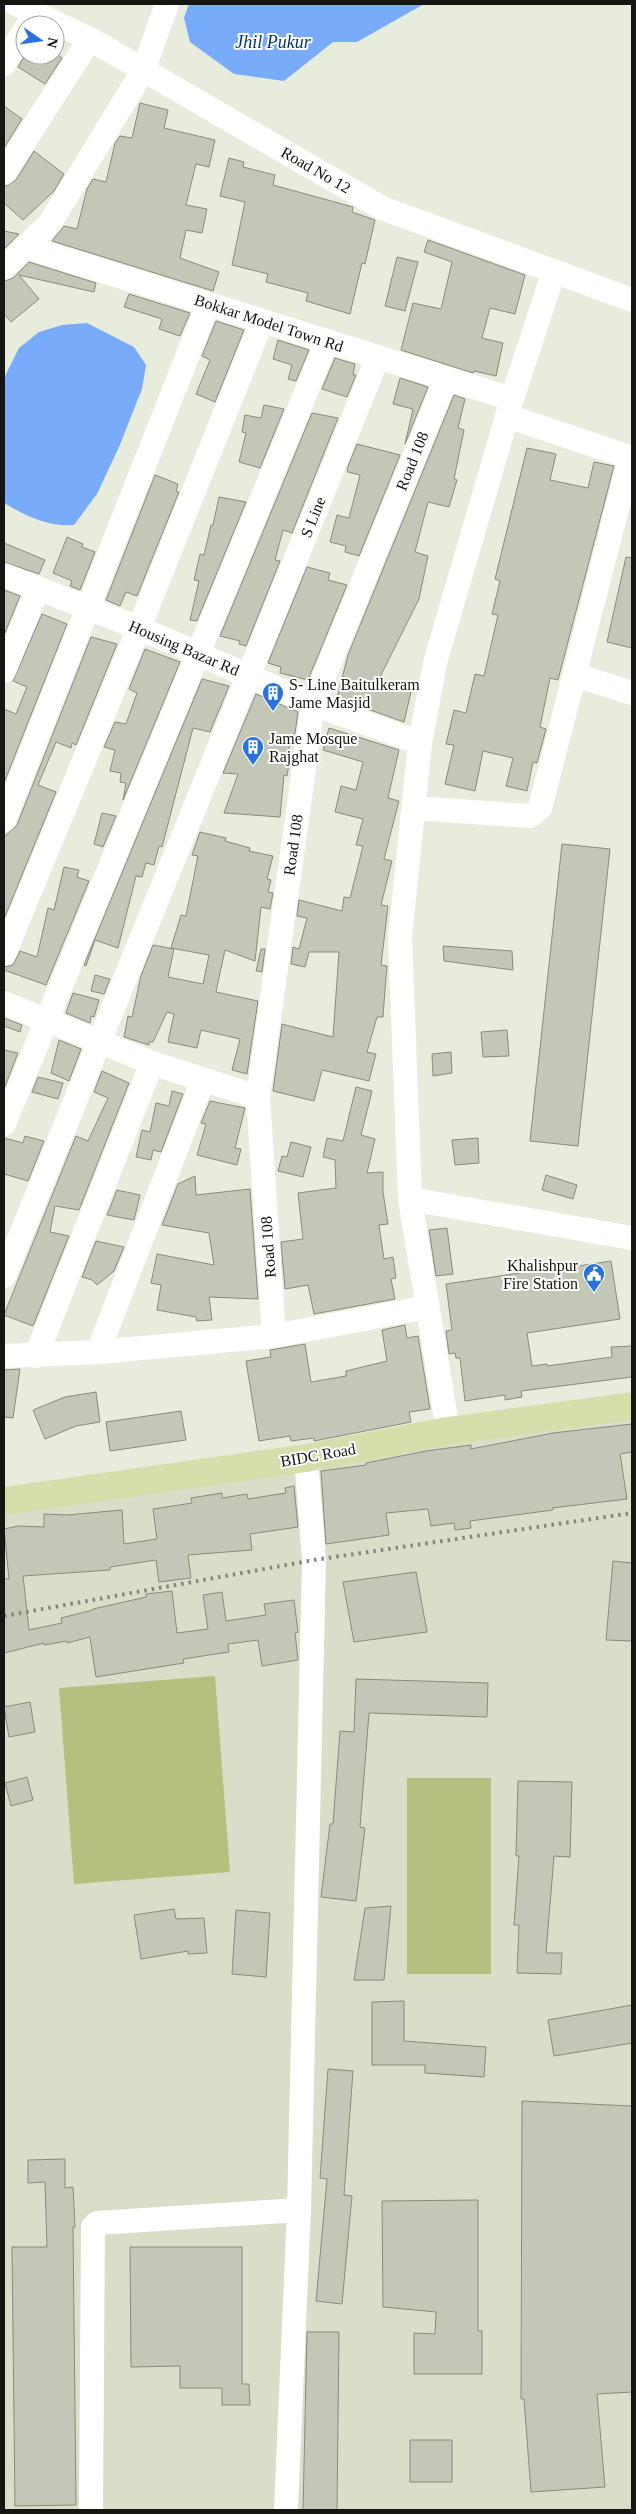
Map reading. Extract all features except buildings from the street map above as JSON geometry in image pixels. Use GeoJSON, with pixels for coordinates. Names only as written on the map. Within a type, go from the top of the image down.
{"type":"FeatureCollection","features":[{"type":"Feature","properties":{"kind":"main road","name":"BIDC Road"},"geometry":{"type":"LineString","coordinates":[[4,1501],[306,1458],[448,1431],[632,1406]]}},
{"type":"Feature","properties":{"kind":"street"},"geometry":{"type":"LineString","coordinates":[[4,268],[50,223],[143,71],[167,4]]}},
{"type":"Feature","properties":{"kind":"street","name":"Road No 12"},"geometry":{"type":"LineString","coordinates":[[65,31],[90,39],[382,208],[632,300]]}},
{"type":"Feature","properties":{"kind":"street"},"geometry":{"type":"LineString","coordinates":[[4,173],[90,39]]}},
{"type":"Feature","properties":{"kind":"street"},"geometry":{"type":"LineString","coordinates":[[4,64],[15,41]]}},
{"type":"Feature","properties":{"kind":"street","name":"Bokkar Model Town Rd"},"geometry":{"type":"LineString","coordinates":[[26,247],[446,379],[510,408],[631,458]]}},
{"type":"Feature","properties":{"kind":"street"},"geometry":{"type":"LineString","coordinates":[[448,1431],[410,1199],[400,937],[420,743],[435,663],[510,408],[554,271]]}},
{"type":"Feature","properties":{"kind":"street"},"geometry":{"type":"LineString","coordinates":[[4,820],[208,304]]}},
{"type":"Feature","properties":{"kind":"street"},"geometry":{"type":"LineString","coordinates":[[4,954],[139,628],[262,320]]}},
{"type":"Feature","properties":{"kind":"street"},"geometry":{"type":"LineString","coordinates":[[4,1124],[327,341]]}},
{"type":"Feature","properties":{"kind":"street","name":"S Line"},"geometry":{"type":"LineString","coordinates":[[4,1276],[378,357]]}},
{"type":"Feature","properties":{"kind":"street","name":"Road 108"},"geometry":{"type":"LineString","coordinates":[[274,1336],[258,1097],[313,704],[446,379]]}},
{"type":"Feature","properties":{"kind":"street"},"geometry":{"type":"LineString","coordinates":[[414,808],[530,816],[540,808],[631,458]]}},
{"type":"Feature","properties":{"kind":"street","name":"Housing Bazar Rd"},"geometry":{"type":"LineString","coordinates":[[4,575],[139,628],[197,655],[313,704],[420,743]]}},
{"type":"Feature","properties":{"kind":"street"},"geometry":{"type":"LineString","coordinates":[[4,671],[38,588]]}},
{"type":"Feature","properties":{"kind":"street"},"geometry":{"type":"LineString","coordinates":[[575,675],[632,693]]}},
{"type":"Feature","properties":{"kind":"street"},"geometry":{"type":"LineString","coordinates":[[4,1002],[152,1063],[258,1097]]}},
{"type":"Feature","properties":{"kind":"street"},"geometry":{"type":"LineString","coordinates":[[36,1356],[152,1063]]}},
{"type":"Feature","properties":{"kind":"street"},"geometry":{"type":"LineString","coordinates":[[98,1352],[203,1080]]}},
{"type":"Feature","properties":{"kind":"street"},"geometry":{"type":"LineString","coordinates":[[410,1199],[632,1238]]}},
{"type":"Feature","properties":{"kind":"street"},"geometry":{"type":"LineString","coordinates":[[4,1356],[98,1352],[274,1336],[427,1307]]}},
{"type":"Feature","properties":{"kind":"street"},"geometry":{"type":"LineString","coordinates":[[286,2510],[299,2210],[314,1560],[306,1458]]}},
{"type":"Feature","properties":{"kind":"street"},"geometry":{"type":"LineString","coordinates":[[91,2510],[93,2227],[97,2223],[299,2210]]}},
{"type":"Feature","properties":{"kind":"shaded area"},"geometry":{"type":"Polygon","coordinates":[[[632,1403],[632,2510],[4,2510],[4,1500],[632,1403]]]}},
{"type":"Feature","properties":{"kind":"green space"},"geometry":{"type":"Polygon","coordinates":[[[215,1676],[230,1872],[74,1884],[59,1688],[215,1676]]]}},
{"type":"Feature","properties":{"kind":"green space"},"geometry":{"type":"Polygon","coordinates":[[[407,1778],[491,1778],[491,1974],[407,1974],[407,1778]]]}},
{"type":"Feature","properties":{"kind":"water","name":"Jhil Pukur"},"geometry":{"type":"Polygon","coordinates":[[[189,4],[424,4],[357,42],[333,42],[284,81],[234,74],[190,42],[184,18],[189,4]]]}},
{"type":"Feature","properties":{"kind":"water"},"geometry":{"type":"Polygon","coordinates":[[[87,323],[134,347],[146,365],[142,389],[119,447],[97,494],[74,525],[55,524],[29,516],[4,503],[4,380],[19,348],[39,332],[62,325],[87,323]]]}},
{"type":"Feature","properties":{"kind":"railway"},"geometry":{"type":"LineString","coordinates":[[4,1616],[314,1560],[632,1513]]}},
{"type":"Feature","properties":{"kind":"place","name":"S- Line Baitulkeram Jame Masjid"},"geometry":{"type":"Point","coordinates":[273,712]}},
{"type":"Feature","properties":{"kind":"place","name":"Jame Mosque Rajghat"},"geometry":{"type":"Point","coordinates":[253,766]}},
{"type":"Feature","properties":{"kind":"place","name":"Khalishpur Fire Station"},"geometry":{"type":"Point","coordinates":[594,1293]}}]}
